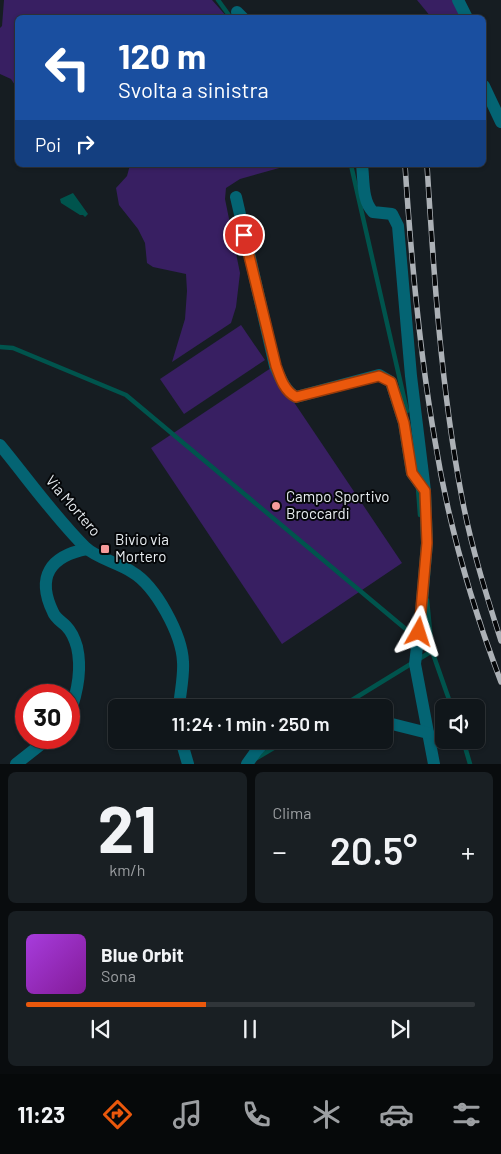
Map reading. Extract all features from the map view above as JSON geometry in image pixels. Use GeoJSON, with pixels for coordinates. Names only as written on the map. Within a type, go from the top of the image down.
{"type":"FeatureCollection","features":[{"type":"Feature","properties":{"kind":"street"},"geometry":{"type":"LineString","coordinates":[[458,0],[466,15]]}},
{"type":"Feature","properties":{"kind":"street"},"geometry":{"type":"LineString","coordinates":[[486,90],[501,122]]}},
{"type":"Feature","properties":{"kind":"street"},"geometry":{"type":"LineString","coordinates":[[362,167],[366,201],[369,208],[373,212],[392,214],[398,226],[411,376],[425,491],[427,543],[415,664],[434,764]]}},
{"type":"Feature","properties":{"kind":"street"},"geometry":{"type":"LineString","coordinates":[[236,197],[281,381],[290,394],[296,397],[379,376],[391,382],[404,423],[412,473],[425,491]]}},
{"type":"Feature","properties":{"kind":"street","name":"Via Mortero"},"geometry":{"type":"LineString","coordinates":[[0,446],[87,549],[134,572],[150,588],[171,622],[180,644],[183,662],[180,699]]}},
{"type":"Feature","properties":{"kind":"street"},"geometry":{"type":"LineString","coordinates":[[77,684],[79,664],[76,645],[68,628],[53,614],[44,587],[47,573],[63,557],[73,552],[87,549]]}},
{"type":"Feature","properties":{"kind":"street"},"geometry":{"type":"LineString","coordinates":[[393,724],[428,733]]}},
{"type":"Feature","properties":{"kind":"street"},"geometry":{"type":"LineString","coordinates":[[16,764],[36,749]]}},
{"type":"Feature","properties":{"kind":"street"},"geometry":{"type":"LineString","coordinates":[[184,749],[188,764]]}},
{"type":"Feature","properties":{"kind":"street"},"geometry":{"type":"LineString","coordinates":[[247,764],[257,749]]}},
{"type":"Feature","properties":{"kind":"shaded area"},"geometry":{"type":"Polygon","coordinates":[[[4,0],[212,0],[225,15],[15,15],[15,85],[11,79],[0,74],[0,28],[2,26],[4,0]]]}},
{"type":"Feature","properties":{"kind":"shaded area"},"geometry":{"type":"Polygon","coordinates":[[[417,0],[455,0],[463,15],[429,15],[417,0]]]}},
{"type":"Feature","properties":{"kind":"shaded area"},"geometry":{"type":"Polygon","coordinates":[[[129,167],[283,167],[240,179],[226,188],[225,199],[240,273],[236,307],[231,323],[172,362],[185,319],[186,274],[153,267],[147,263],[145,243],[138,229],[119,205],[116,188],[127,176],[129,167]]]}},
{"type":"Feature","properties":{"kind":"shaded area"},"geometry":{"type":"Polygon","coordinates":[[[73,193],[88,214],[85,217],[61,203],[60,199],[73,193]]]}},
{"type":"Feature","properties":{"kind":"shaded area"},"geometry":{"type":"Polygon","coordinates":[[[241,325],[265,360],[184,414],[160,379],[241,325]]]}},
{"type":"Feature","properties":{"kind":"shaded area","name":"Campo Sportivo Broccardi"},"geometry":{"type":"Polygon","coordinates":[[[271,368],[402,563],[282,644],[151,448],[271,368]]]}},
{"type":"Feature","properties":{"kind":"waterway"},"geometry":{"type":"LineString","coordinates":[[218,0],[229,15]]}},
{"type":"Feature","properties":{"kind":"waterway"},"geometry":{"type":"LineString","coordinates":[[351,167],[407,411]]}},
{"type":"Feature","properties":{"kind":"waterway"},"geometry":{"type":"LineString","coordinates":[[0,347],[13,348],[126,395],[432,651]]}},
{"type":"Feature","properties":{"kind":"waterway"},"geometry":{"type":"LineString","coordinates":[[418,488],[420,515]]}},
{"type":"Feature","properties":{"kind":"waterway"},"geometry":{"type":"LineString","coordinates":[[427,600],[432,651],[449,699]]}},
{"type":"Feature","properties":{"kind":"waterway"},"geometry":{"type":"LineString","coordinates":[[354,699],[432,651]]}},
{"type":"Feature","properties":{"kind":"waterway"},"geometry":{"type":"LineString","coordinates":[[255,759],[272,749]]}},
{"type":"Feature","properties":{"kind":"waterway"},"geometry":{"type":"LineString","coordinates":[[466,749],[470,764]]}},
{"type":"Feature","properties":{"kind":"railway"},"geometry":{"type":"LineString","coordinates":[[405,167],[420,338],[440,471],[462,563],[480,624],[501,682]]}},
{"type":"Feature","properties":{"kind":"railway"},"geometry":{"type":"LineString","coordinates":[[427,167],[439,332],[455,457],[470,534],[484,588],[501,641]]}},
{"type":"Feature","properties":{"kind":"place","name":"Campo Sportivo Broccardi"},"geometry":{"type":"Point","coordinates":[276,506]}},
{"type":"Feature","properties":{"kind":"place","name":"Bivio via Mortero"},"geometry":{"type":"Point","coordinates":[105,549]}},
{"type":"Feature","properties":{"kind":"route"},"geometry":{"type":"LineString","coordinates":[[244,235],[276,366],[281,381],[290,394],[296,397],[379,376],[391,382],[404,423],[412,473],[425,491],[427,543],[419,632]]}}]}
